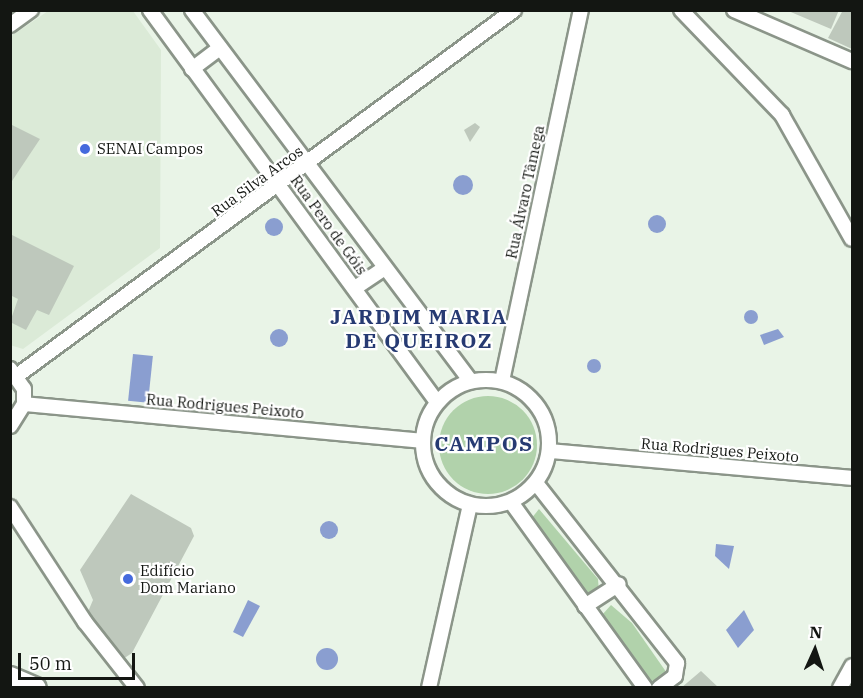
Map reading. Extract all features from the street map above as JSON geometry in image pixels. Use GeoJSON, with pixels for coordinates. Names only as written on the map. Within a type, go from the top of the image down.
{"type":"FeatureCollection","features":[{"type":"Feature","properties":{"kind":"main road"},"geometry":{"type":"LineString","coordinates":[[10,677],[36,687]]}},
{"type":"Feature","properties":{"kind":"street"},"geometry":{"type":"LineString","coordinates":[[10,25],[31,10]]}},
{"type":"Feature","properties":{"kind":"street","name":"Rua Pero de Góis"},"geometry":{"type":"LineString","coordinates":[[150,10],[280,184],[437,402]]}},
{"type":"Feature","properties":{"kind":"street","name":"Rua Pero de Góis"},"geometry":{"type":"LineString","coordinates":[[192,10],[471,381]]}},
{"type":"Feature","properties":{"kind":"street","name":"Rua Silva Arcos"},"geometry":{"type":"LineString","coordinates":[[14,372],[280,184],[514,10]]}},
{"type":"Feature","properties":{"kind":"street","name":"Rua Álvaro Tâmega"},"geometry":{"type":"LineString","coordinates":[[502,381],[581,10]]}},
{"type":"Feature","properties":{"kind":"street"},"geometry":{"type":"LineString","coordinates":[[734,10],[852,61]]}},
{"type":"Feature","properties":{"kind":"street"},"geometry":{"type":"LineString","coordinates":[[684,12],[782,116],[852,239]]}},
{"type":"Feature","properties":{"kind":"street"},"geometry":{"type":"LineString","coordinates":[[192,69],[219,48]]}},
{"type":"Feature","properties":{"kind":"street"},"geometry":{"type":"LineString","coordinates":[[355,288],[385,268]]}},
{"type":"Feature","properties":{"kind":"street"},"geometry":{"type":"LineString","coordinates":[[10,426],[24,404],[14,372]]}},
{"type":"Feature","properties":{"kind":"street"},"geometry":{"type":"LineString","coordinates":[[471,381],[502,381],[523,391],[539,407],[548,428],[550,451],[536,483],[511,502],[470,505],[435,481],[422,441],[437,402],[471,381]]}},
{"type":"Feature","properties":{"kind":"street","name":"Rua Rodrigues Peixoto"},"geometry":{"type":"LineString","coordinates":[[24,404],[422,441]]}},
{"type":"Feature","properties":{"kind":"street","name":"Rua Rodrigues Peixoto"},"geometry":{"type":"LineString","coordinates":[[550,451],[852,478]]}},
{"type":"Feature","properties":{"kind":"street"},"geometry":{"type":"LineString","coordinates":[[536,483],[619,585],[677,663],[675,676],[659,687]]}},
{"type":"Feature","properties":{"kind":"street"},"geometry":{"type":"LineString","coordinates":[[511,502],[645,687]]}},
{"type":"Feature","properties":{"kind":"street"},"geometry":{"type":"LineString","coordinates":[[429,687],[470,505]]}},
{"type":"Feature","properties":{"kind":"street"},"geometry":{"type":"LineString","coordinates":[[10,507],[85,622],[137,687]]}},
{"type":"Feature","properties":{"kind":"street"},"geometry":{"type":"LineString","coordinates":[[585,606],[619,585]]}},
{"type":"Feature","properties":{"kind":"street"},"geometry":{"type":"LineString","coordinates":[[846,684],[852,666]]}},
{"type":"Feature","properties":{"kind":"shaded area","name":"SENAI Campos"},"geometry":{"type":"Polygon","coordinates":[[[48,11],[133,11],[161,50],[160,248],[23,349],[10,345],[10,37],[48,11]]]}},
{"type":"Feature","properties":{"kind":"green space"},"geometry":{"type":"Polygon","coordinates":[[[488,396],[507,400],[523,410],[533,426],[537,445],[533,464],[523,480],[507,490],[488,494],[469,490],[453,480],[443,464],[439,445],[443,426],[453,410],[469,400],[488,396]]]}},
{"type":"Feature","properties":{"kind":"green space"},"geometry":{"type":"Polygon","coordinates":[[[539,509],[598,579],[599,593],[587,597],[531,519],[539,509]]]}},
{"type":"Feature","properties":{"kind":"green space"},"geometry":{"type":"Polygon","coordinates":[[[611,605],[632,623],[669,676],[648,682],[602,615],[611,605]]]}},
{"type":"Feature","properties":{"kind":"water"},"geometry":{"type":"Polygon","coordinates":[[[463,175],[470,178],[473,185],[470,192],[463,195],[456,192],[453,185],[456,178],[463,175]]]}},
{"type":"Feature","properties":{"kind":"water"},"geometry":{"type":"Polygon","coordinates":[[[653,215],[661,215],[666,220],[664,231],[653,233],[648,228],[648,220],[653,215]]]}},
{"type":"Feature","properties":{"kind":"water"},"geometry":{"type":"Polygon","coordinates":[[[270,218],[278,218],[283,223],[281,234],[270,236],[265,231],[265,223],[270,218]]]}},
{"type":"Feature","properties":{"kind":"water"},"geometry":{"type":"Polygon","coordinates":[[[748,310],[754,310],[758,317],[754,324],[748,324],[744,320],[744,314],[748,310]]]}},
{"type":"Feature","properties":{"kind":"water"},"geometry":{"type":"Polygon","coordinates":[[[279,329],[285,332],[288,338],[285,344],[279,347],[273,344],[270,338],[273,332],[279,329]]]}},
{"type":"Feature","properties":{"kind":"water"},"geometry":{"type":"Polygon","coordinates":[[[778,329],[784,337],[764,345],[760,335],[778,329]]]}},
{"type":"Feature","properties":{"kind":"water"},"geometry":{"type":"Polygon","coordinates":[[[133,354],[153,356],[148,403],[128,401],[133,354]]]}},
{"type":"Feature","properties":{"kind":"water"},"geometry":{"type":"Polygon","coordinates":[[[594,359],[599,361],[601,366],[599,371],[594,373],[589,371],[587,366],[589,361],[594,359]]]}},
{"type":"Feature","properties":{"kind":"water"},"geometry":{"type":"Polygon","coordinates":[[[329,521],[335,524],[338,530],[335,536],[329,539],[323,536],[320,530],[323,524],[329,521]]]}},
{"type":"Feature","properties":{"kind":"water"},"geometry":{"type":"Polygon","coordinates":[[[716,544],[734,546],[729,569],[715,556],[716,544]]]}},
{"type":"Feature","properties":{"kind":"water"},"geometry":{"type":"Polygon","coordinates":[[[248,600],[260,606],[243,637],[233,632],[248,600]]]}},
{"type":"Feature","properties":{"kind":"water"},"geometry":{"type":"Polygon","coordinates":[[[744,610],[754,630],[738,648],[726,630],[744,610]]]}},
{"type":"Feature","properties":{"kind":"water"},"geometry":{"type":"Polygon","coordinates":[[[327,648],[335,651],[338,659],[335,667],[327,670],[319,667],[316,659],[319,651],[327,648]]]}},
{"type":"Feature","properties":{"kind":"building"},"geometry":{"type":"Polygon","coordinates":[[[786,10],[839,10],[831,29],[786,10]]]}},
{"type":"Feature","properties":{"kind":"building"},"geometry":{"type":"Polygon","coordinates":[[[843,10],[852,10],[852,49],[828,38],[843,10]]]}},
{"type":"Feature","properties":{"kind":"building"},"geometry":{"type":"Polygon","coordinates":[[[475,123],[480,127],[470,142],[464,130],[475,123]]]}},
{"type":"Feature","properties":{"kind":"building"},"geometry":{"type":"Polygon","coordinates":[[[10,124],[40,139],[10,184],[10,124]]]}},
{"type":"Feature","properties":{"kind":"building"},"geometry":{"type":"Polygon","coordinates":[[[10,234],[74,266],[49,315],[37,310],[26,330],[10,322],[18,299],[10,295],[10,234]]]}},
{"type":"Feature","properties":{"kind":"building","name":"Edifício Dom Mariano"},"geometry":{"type":"Polygon","coordinates":[[[131,494],[191,528],[194,536],[132,653],[123,659],[87,614],[93,600],[80,570],[131,494]]]}},
{"type":"Feature","properties":{"kind":"building"},"geometry":{"type":"Polygon","coordinates":[[[701,671],[719,688],[681,688],[701,671]]]}},
{"type":"Feature","properties":{"kind":"place","name":"SENAI Campos"},"geometry":{"type":"Point","coordinates":[85,149]}},
{"type":"Feature","properties":{"kind":"place","name":"Edifício Dom Mariano"},"geometry":{"type":"Point","coordinates":[128,579]}},
{"type":"Feature","properties":{"kind":"district","name":"JARDIM MARIA DE QUEIROZ"},"geometry":{"type":"Point","coordinates":[419,328]}},
{"type":"Feature","properties":{"kind":"district","name":"CAMPOS"},"geometry":{"type":"Point","coordinates":[484,443]}}]}
